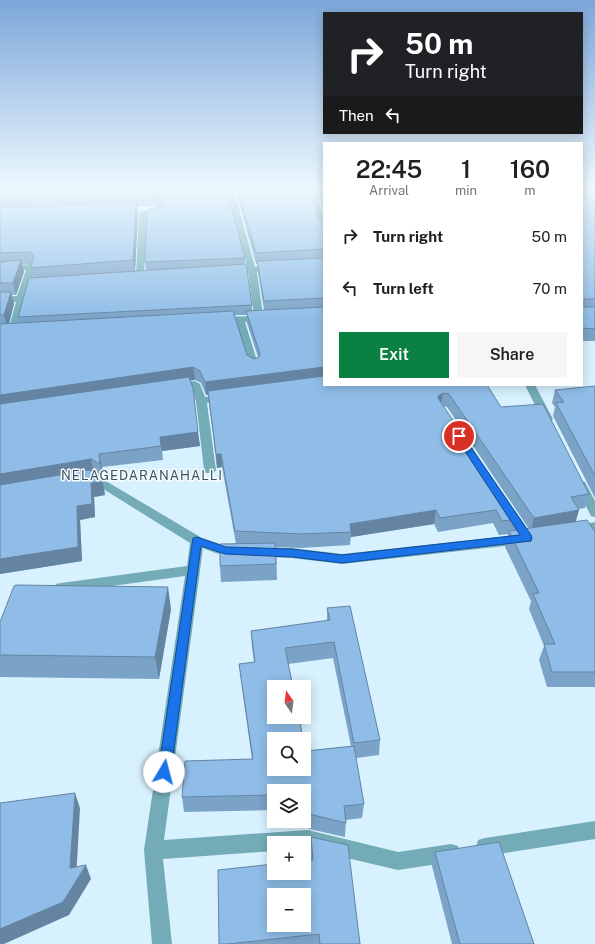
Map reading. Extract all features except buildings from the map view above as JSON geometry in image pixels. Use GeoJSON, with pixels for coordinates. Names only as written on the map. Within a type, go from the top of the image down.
{"type":"FeatureCollection","features":[{"type":"Feature","properties":{"kind":"street"},"geometry":{"type":"LineString","coordinates":[[140,275],[141,232]]}},
{"type":"Feature","properties":{"kind":"street"},"geometry":{"type":"LineString","coordinates":[[242,232],[252,270],[259,318]]}},
{"type":"Feature","properties":{"kind":"street"},"geometry":{"type":"LineString","coordinates":[[0,269],[31,267],[21,299],[17,331],[0,332]]}},
{"type":"Feature","properties":{"kind":"street"},"geometry":{"type":"LineString","coordinates":[[222,271],[284,268]]}},
{"type":"Feature","properties":{"kind":"street"},"geometry":{"type":"LineString","coordinates":[[26,284],[49,282]]}},
{"type":"Feature","properties":{"kind":"street"},"geometry":{"type":"LineString","coordinates":[[0,300],[21,299]]}},
{"type":"Feature","properties":{"kind":"street"},"geometry":{"type":"LineString","coordinates":[[208,320],[274,317]]}},
{"type":"Feature","properties":{"kind":"street"},"geometry":{"type":"LineString","coordinates":[[239,319],[254,367]]}},
{"type":"Feature","properties":{"kind":"street"},"geometry":{"type":"LineString","coordinates":[[164,388],[195,384],[200,401],[210,470]]}},
{"type":"Feature","properties":{"kind":"street"},"geometry":{"type":"LineString","coordinates":[[531,386],[552,428]]}},
{"type":"Feature","properties":{"kind":"street"},"geometry":{"type":"LineString","coordinates":[[200,401],[232,397]]}},
{"type":"Feature","properties":{"kind":"street"},"geometry":{"type":"LineString","coordinates":[[577,477],[595,513]]}},
{"type":"Feature","properties":{"kind":"street"},"geometry":{"type":"LineString","coordinates":[[79,481],[94,478],[197,541],[225,551],[292,553],[342,559],[542,536]]}},
{"type":"Feature","properties":{"kind":"street"},"geometry":{"type":"LineString","coordinates":[[502,500],[527,538]]}},
{"type":"Feature","properties":{"kind":"street"},"geometry":{"type":"LineString","coordinates":[[565,532],[595,527]]}},
{"type":"Feature","properties":{"kind":"street"},"geometry":{"type":"LineString","coordinates":[[162,944],[153,850],[197,541]]}},
{"type":"Feature","properties":{"kind":"street"},"geometry":{"type":"LineString","coordinates":[[47,591],[193,570]]}},
{"type":"Feature","properties":{"kind":"street"},"geometry":{"type":"LineString","coordinates":[[153,850],[308,839],[398,861],[595,830]]}},
{"type":"Feature","properties":{"kind":"district","name":"NELAGEDARANAHALLI"},"geometry":{"type":"Point","coordinates":[142,475]}},
{"type":"Feature","properties":{"kind":"route"},"geometry":{"type":"LineString","coordinates":[[164,772],[197,541],[225,551],[292,553],[342,559],[527,538],[459,436]]}}]}
